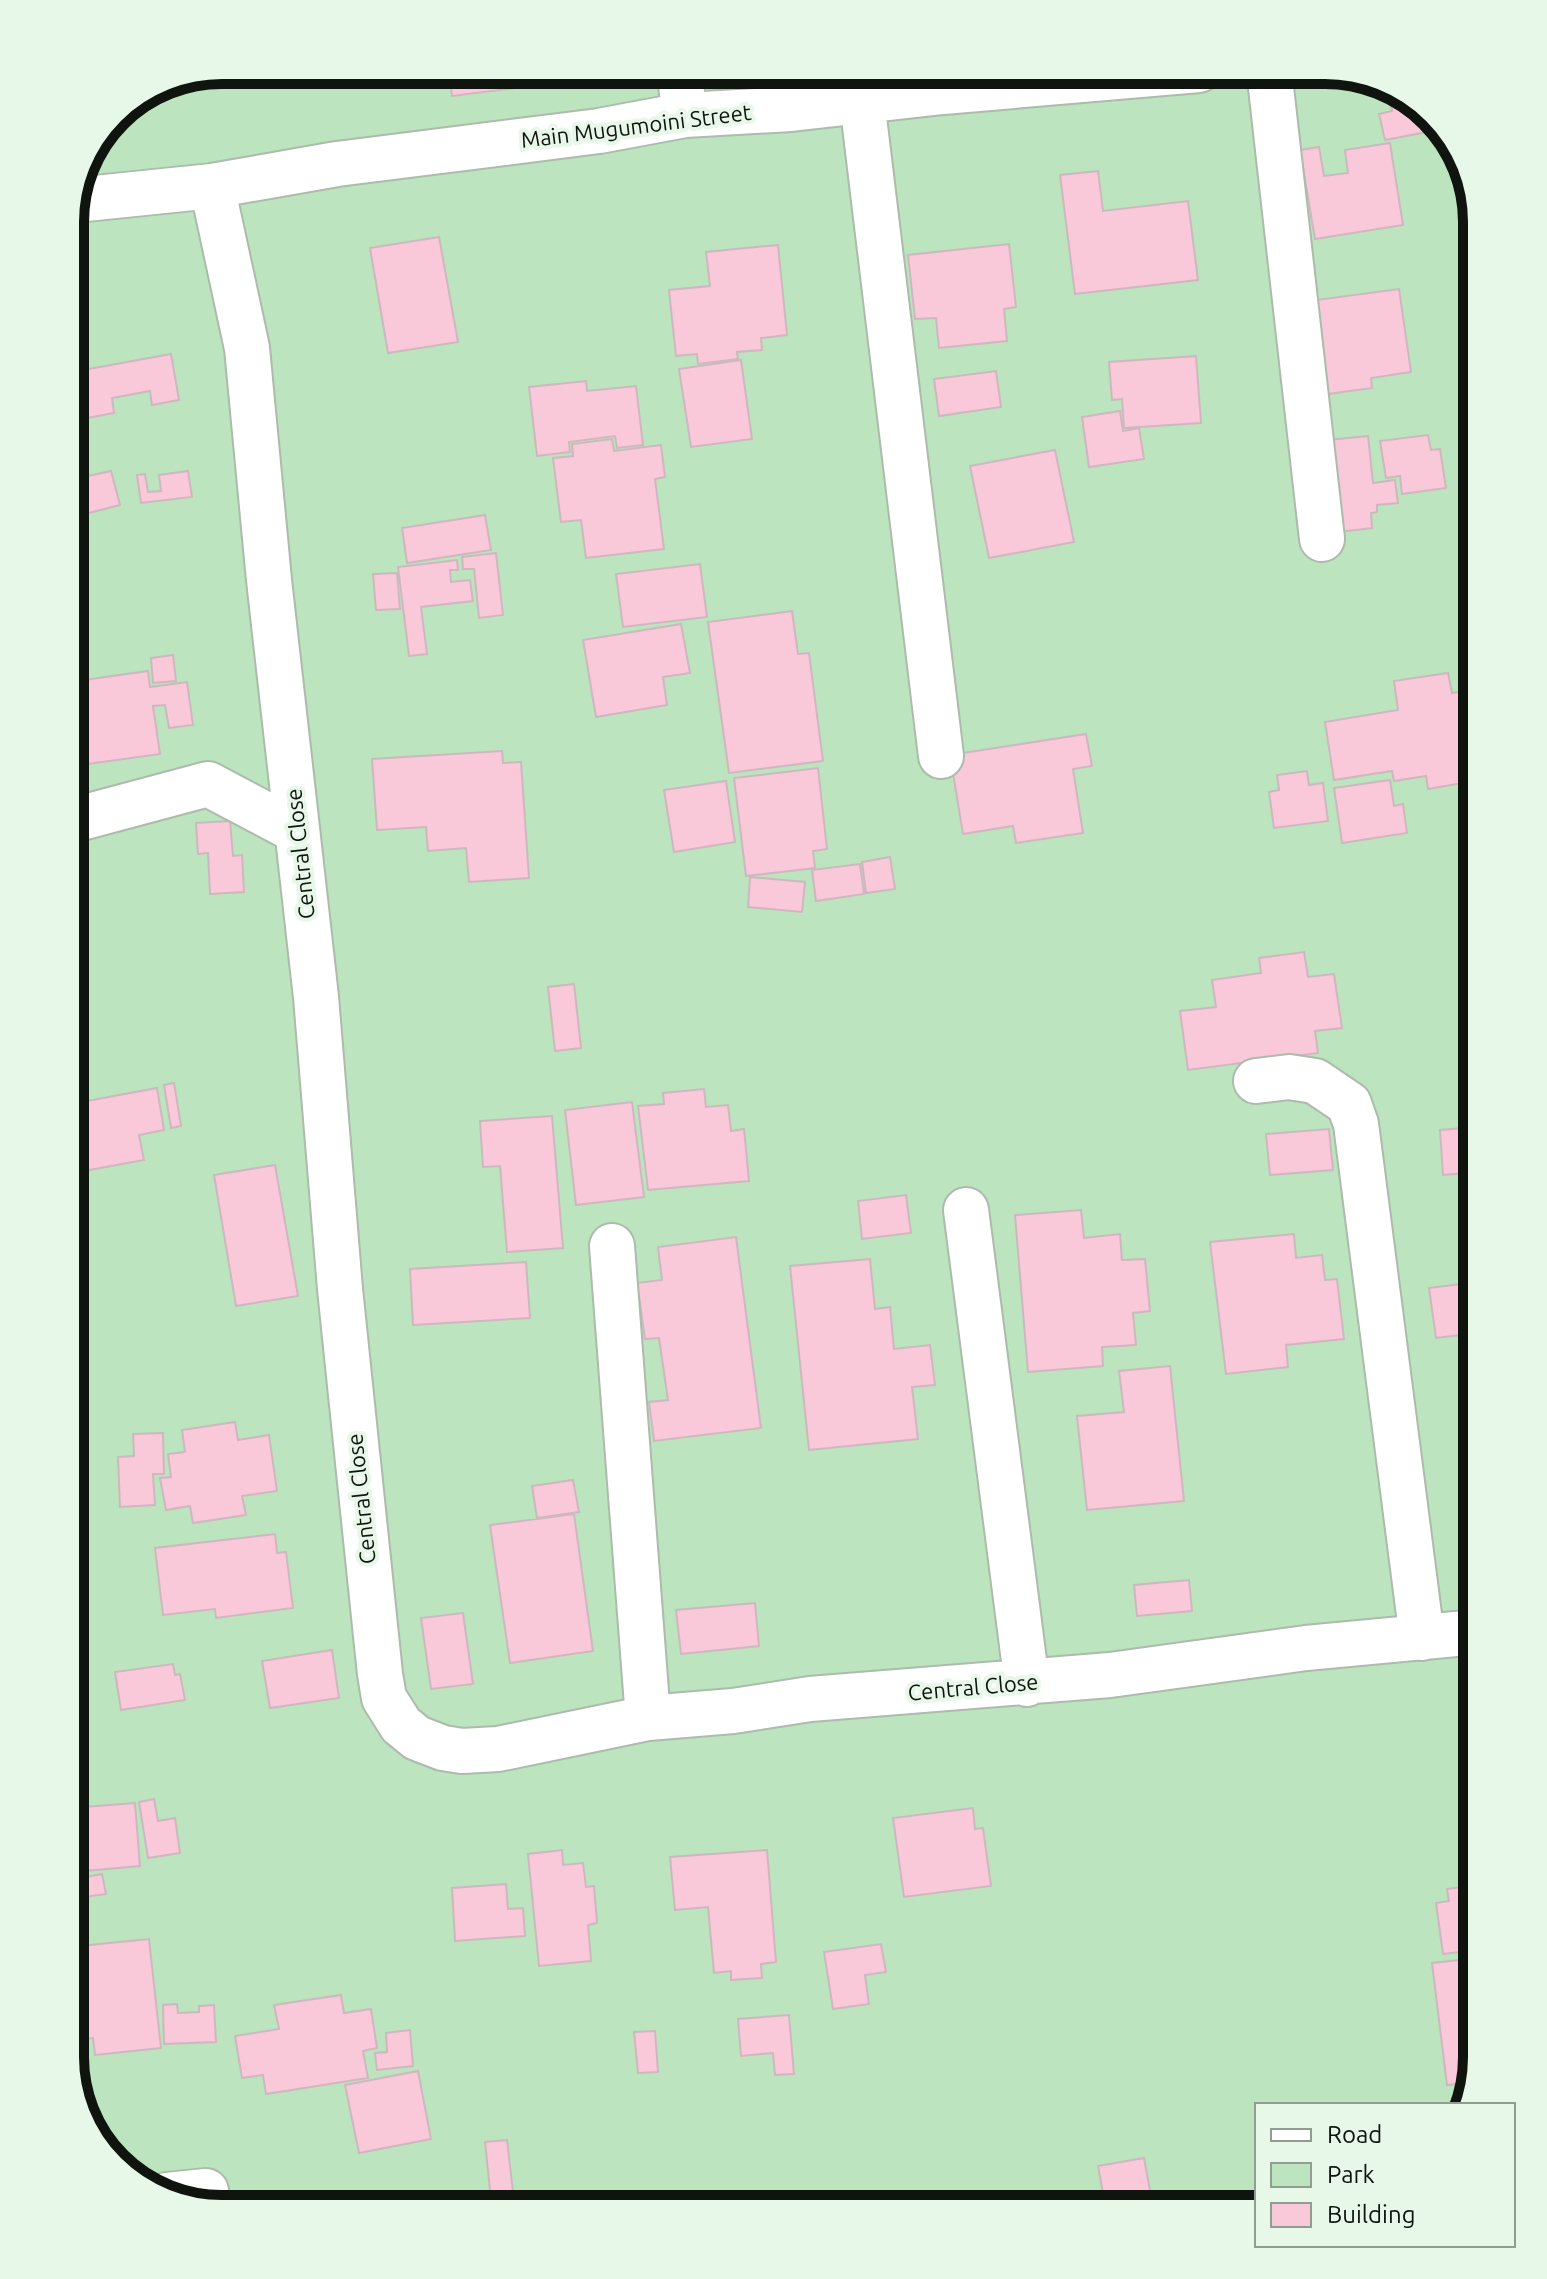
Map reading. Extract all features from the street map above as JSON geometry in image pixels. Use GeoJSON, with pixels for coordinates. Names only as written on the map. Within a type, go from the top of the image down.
{"type":"FeatureCollection","features":[{"type":"Feature","properties":{"kind":"street"},"geometry":{"type":"LineString","coordinates":[[681,84],[685,115]]}},
{"type":"Feature","properties":{"kind":"street","name":"Main Mugumoini Street"},"geometry":{"type":"LineString","coordinates":[[87,199],[212,186],[337,164],[599,131],[685,115],[862,101],[930,84]]}},
{"type":"Feature","properties":{"kind":"street"},"geometry":{"type":"LineString","coordinates":[[1271,84],[1322,539]]}},
{"type":"Feature","properties":{"kind":"street"},"geometry":{"type":"LineString","coordinates":[[862,101],[941,756]]}},
{"type":"Feature","properties":{"kind":"street","name":"Central Close"},"geometry":{"type":"LineString","coordinates":[[212,186],[247,348],[269,580],[316,997],[354,1435],[384,1698],[401,1725],[417,1738],[443,1748],[462,1751],[498,1749],[648,1718],[733,1711],[810,1699],[1027,1684],[1306,1648],[1463,1634]]}},
{"type":"Feature","properties":{"kind":"street"},"geometry":{"type":"LineString","coordinates":[[84,817],[208,784],[297,831]]}},
{"type":"Feature","properties":{"kind":"street"},"geometry":{"type":"LineString","coordinates":[[1256,1081],[1289,1077],[1315,1081],[1349,1104],[1356,1124],[1422,1638]]}},
{"type":"Feature","properties":{"kind":"street"},"geometry":{"type":"LineString","coordinates":[[966,1210],[1027,1684]]}},
{"type":"Feature","properties":{"kind":"street"},"geometry":{"type":"LineString","coordinates":[[612,1246],[648,1718]]}},
{"type":"Feature","properties":{"kind":"green space"},"geometry":{"type":"Polygon","coordinates":[[[222,84],[1334,84],[1369,91],[1394,102],[1423,124],[1445,153],[1458,186],[1463,222],[1463,2057],[1455,2103],[1255,2103],[1255,2195],[213,2195],[178,2188],[153,2177],[124,2155],[102,2126],[89,2093],[84,2057],[84,213],[94,169],[107,145],[124,124],[145,107],[169,94],[222,84]]]}},
{"type":"Feature","properties":{"kind":"building"},"geometry":{"type":"Polygon","coordinates":[[[451,84],[517,84],[517,88],[452,96],[451,84]]]}},
{"type":"Feature","properties":{"kind":"building"},"geometry":{"type":"Polygon","coordinates":[[[1390,100],[1409,112],[1429,131],[1385,140],[1379,114],[1392,111],[1390,100]]]}},
{"type":"Feature","properties":{"kind":"building"},"geometry":{"type":"Polygon","coordinates":[[[1390,143],[1403,225],[1315,239],[1300,150],[1319,147],[1324,176],[1348,173],[1345,150],[1390,143]]]}},
{"type":"Feature","properties":{"kind":"building"},"geometry":{"type":"Polygon","coordinates":[[[1098,171],[1103,211],[1188,201],[1198,280],[1075,294],[1060,175],[1098,171]]]}},
{"type":"Feature","properties":{"kind":"building"},"geometry":{"type":"Polygon","coordinates":[[[439,237],[458,342],[388,353],[370,248],[439,237]]]}},
{"type":"Feature","properties":{"kind":"building"},"geometry":{"type":"Polygon","coordinates":[[[1009,244],[1016,307],[1004,309],[1007,341],[939,348],[936,318],[915,319],[908,255],[1009,244]]]}},
{"type":"Feature","properties":{"kind":"building"},"geometry":{"type":"Polygon","coordinates":[[[778,245],[787,335],[761,338],[762,350],[737,352],[738,359],[698,364],[697,354],[676,356],[669,290],[710,286],[706,252],[778,245]]]}},
{"type":"Feature","properties":{"kind":"building"},"geometry":{"type":"Polygon","coordinates":[[[1399,289],[1411,372],[1371,378],[1372,388],[1328,394],[1316,300],[1399,289]]]}},
{"type":"Feature","properties":{"kind":"building"},"geometry":{"type":"Polygon","coordinates":[[[171,354],[179,400],[152,405],[150,391],[112,398],[114,413],[87,418],[84,370],[171,354]]]}},
{"type":"Feature","properties":{"kind":"building"},"geometry":{"type":"Polygon","coordinates":[[[1196,356],[1201,423],[1124,428],[1122,399],[1112,400],[1109,362],[1196,356]]]}},
{"type":"Feature","properties":{"kind":"building"},"geometry":{"type":"Polygon","coordinates":[[[741,360],[752,439],[691,447],[679,369],[741,360]]]}},
{"type":"Feature","properties":{"kind":"building"},"geometry":{"type":"Polygon","coordinates":[[[996,371],[1001,407],[939,416],[934,379],[996,371]]]}},
{"type":"Feature","properties":{"kind":"building"},"geometry":{"type":"Polygon","coordinates":[[[586,381],[587,391],[636,386],[643,445],[617,448],[615,436],[569,442],[570,452],[537,456],[529,387],[586,381]]]}},
{"type":"Feature","properties":{"kind":"building"},"geometry":{"type":"Polygon","coordinates":[[[1120,411],[1123,431],[1139,428],[1144,459],[1089,467],[1082,417],[1120,411]]]}},
{"type":"Feature","properties":{"kind":"building"},"geometry":{"type":"Polygon","coordinates":[[[1428,435],[1431,450],[1440,449],[1446,488],[1402,494],[1400,476],[1386,478],[1380,441],[1428,435]]]}},
{"type":"Feature","properties":{"kind":"building"},"geometry":{"type":"Polygon","coordinates":[[[1368,436],[1373,483],[1395,480],[1398,503],[1377,505],[1377,512],[1371,513],[1372,528],[1339,532],[1328,440],[1368,436]]]}},
{"type":"Feature","properties":{"kind":"building"},"geometry":{"type":"Polygon","coordinates":[[[612,439],[614,451],[661,445],[665,477],[655,479],[664,549],[586,558],[581,520],[561,522],[553,458],[573,456],[572,444],[612,439]]]}},
{"type":"Feature","properties":{"kind":"building"},"geometry":{"type":"Polygon","coordinates":[[[1055,450],[1074,542],[989,558],[970,466],[1055,450]]]}},
{"type":"Feature","properties":{"kind":"building"},"geometry":{"type":"Polygon","coordinates":[[[111,471],[120,505],[84,514],[84,477],[111,471]]]}},
{"type":"Feature","properties":{"kind":"building"},"geometry":{"type":"Polygon","coordinates":[[[188,471],[192,497],[141,503],[137,475],[145,474],[148,492],[161,491],[159,475],[188,471]]]}},
{"type":"Feature","properties":{"kind":"building"},"geometry":{"type":"Polygon","coordinates":[[[485,515],[491,550],[407,563],[402,528],[485,515]]]}},
{"type":"Feature","properties":{"kind":"building"},"geometry":{"type":"Polygon","coordinates":[[[496,553],[503,615],[479,618],[474,569],[463,569],[462,557],[496,553]]]}},
{"type":"Feature","properties":{"kind":"building"},"geometry":{"type":"Polygon","coordinates":[[[457,560],[458,570],[450,570],[451,582],[470,580],[473,601],[421,607],[427,654],[409,656],[398,567],[457,560]]]}},
{"type":"Feature","properties":{"kind":"building"},"geometry":{"type":"Polygon","coordinates":[[[700,564],[707,617],[623,627],[616,574],[700,564]]]}},
{"type":"Feature","properties":{"kind":"building"},"geometry":{"type":"Polygon","coordinates":[[[397,573],[400,609],[376,610],[373,574],[397,573]]]}},
{"type":"Feature","properties":{"kind":"building"},"geometry":{"type":"Polygon","coordinates":[[[792,611],[798,654],[809,653],[823,761],[729,773],[708,622],[792,611]]]}},
{"type":"Feature","properties":{"kind":"building"},"geometry":{"type":"Polygon","coordinates":[[[681,624],[690,673],[663,677],[667,705],[596,717],[583,640],[681,624]]]}},
{"type":"Feature","properties":{"kind":"building"},"geometry":{"type":"Polygon","coordinates":[[[173,655],[176,681],[153,683],[151,658],[173,655]]]}},
{"type":"Feature","properties":{"kind":"building"},"geometry":{"type":"Polygon","coordinates":[[[148,671],[150,687],[187,682],[193,725],[169,728],[165,705],[153,706],[160,754],[84,765],[84,680],[148,671]]]}},
{"type":"Feature","properties":{"kind":"building"},"geometry":{"type":"Polygon","coordinates":[[[1448,673],[1452,693],[1463,691],[1463,783],[1428,789],[1426,776],[1394,781],[1392,771],[1334,780],[1325,722],[1398,710],[1394,681],[1448,673]]]}},
{"type":"Feature","properties":{"kind":"building"},"geometry":{"type":"Polygon","coordinates":[[[1086,734],[1092,766],[1073,769],[1083,833],[1016,843],[1013,826],[963,834],[950,755],[1086,734]]]}},
{"type":"Feature","properties":{"kind":"building"},"geometry":{"type":"Polygon","coordinates":[[[502,751],[503,763],[521,762],[529,878],[469,882],[466,848],[428,851],[426,827],[377,830],[372,759],[502,751]]]}},
{"type":"Feature","properties":{"kind":"building"},"geometry":{"type":"Polygon","coordinates":[[[818,768],[827,849],[813,851],[815,868],[746,876],[734,778],[818,768]]]}},
{"type":"Feature","properties":{"kind":"building"},"geometry":{"type":"Polygon","coordinates":[[[1307,771],[1309,785],[1323,783],[1328,821],[1274,828],[1269,792],[1279,790],[1277,775],[1307,771]]]}},
{"type":"Feature","properties":{"kind":"building"},"geometry":{"type":"Polygon","coordinates":[[[1390,780],[1394,806],[1403,804],[1407,833],[1342,843],[1334,788],[1390,780]]]}},
{"type":"Feature","properties":{"kind":"building"},"geometry":{"type":"Polygon","coordinates":[[[726,781],[735,842],[674,852],[664,790],[726,781]]]}},
{"type":"Feature","properties":{"kind":"building"},"geometry":{"type":"Polygon","coordinates":[[[230,821],[233,856],[242,855],[244,892],[210,894],[208,853],[198,854],[196,823],[230,821]]]}},
{"type":"Feature","properties":{"kind":"building"},"geometry":{"type":"Polygon","coordinates":[[[890,857],[895,889],[866,893],[862,862],[890,857]]]}},
{"type":"Feature","properties":{"kind":"building"},"geometry":{"type":"Polygon","coordinates":[[[860,864],[864,894],[816,901],[812,870],[860,864]]]}},
{"type":"Feature","properties":{"kind":"building"},"geometry":{"type":"Polygon","coordinates":[[[750,877],[805,882],[802,912],[748,907],[750,877]]]}},
{"type":"Feature","properties":{"kind":"building"},"geometry":{"type":"Polygon","coordinates":[[[1304,952],[1308,977],[1334,974],[1342,1028],[1315,1031],[1318,1053],[1188,1070],[1180,1011],[1216,1007],[1212,980],[1261,973],[1259,958],[1304,952]]]}},
{"type":"Feature","properties":{"kind":"building"},"geometry":{"type":"Polygon","coordinates":[[[574,984],[581,1048],[555,1051],[548,987],[574,984]]]}},
{"type":"Feature","properties":{"kind":"building"},"geometry":{"type":"Polygon","coordinates":[[[174,1083],[181,1126],[171,1128],[164,1085],[174,1083]]]}},
{"type":"Feature","properties":{"kind":"building"},"geometry":{"type":"Polygon","coordinates":[[[157,1088],[164,1130],[139,1135],[144,1160],[84,1171],[84,1102],[157,1088]]]}},
{"type":"Feature","properties":{"kind":"building"},"geometry":{"type":"Polygon","coordinates":[[[704,1089],[706,1107],[728,1105],[731,1131],[744,1129],[749,1181],[648,1190],[638,1106],[664,1104],[663,1093],[704,1089]]]}},
{"type":"Feature","properties":{"kind":"building"},"geometry":{"type":"Polygon","coordinates":[[[632,1102],[644,1197],[576,1205],[565,1110],[632,1102]]]}},
{"type":"Feature","properties":{"kind":"building"},"geometry":{"type":"Polygon","coordinates":[[[552,1116],[563,1248],[507,1252],[500,1166],[483,1167],[480,1121],[552,1116]]]}},
{"type":"Feature","properties":{"kind":"building"},"geometry":{"type":"Polygon","coordinates":[[[1463,1128],[1463,1173],[1443,1175],[1440,1130],[1463,1128]]]}},
{"type":"Feature","properties":{"kind":"building"},"geometry":{"type":"Polygon","coordinates":[[[1329,1129],[1333,1170],[1270,1175],[1266,1134],[1329,1129]]]}},
{"type":"Feature","properties":{"kind":"building"},"geometry":{"type":"Polygon","coordinates":[[[275,1165],[298,1296],[236,1306],[214,1175],[275,1165]]]}},
{"type":"Feature","properties":{"kind":"building"},"geometry":{"type":"Polygon","coordinates":[[[906,1195],[911,1233],[862,1239],[858,1201],[906,1195]]]}},
{"type":"Feature","properties":{"kind":"building"},"geometry":{"type":"Polygon","coordinates":[[[1081,1210],[1084,1238],[1120,1234],[1122,1260],[1145,1259],[1150,1311],[1133,1313],[1136,1345],[1102,1347],[1103,1366],[1028,1372],[1015,1215],[1081,1210]]]}},
{"type":"Feature","properties":{"kind":"building"},"geometry":{"type":"Polygon","coordinates":[[[1294,1234],[1296,1258],[1322,1255],[1325,1280],[1337,1279],[1344,1339],[1286,1345],[1288,1367],[1226,1374],[1210,1242],[1294,1234]]]}},
{"type":"Feature","properties":{"kind":"building"},"geometry":{"type":"Polygon","coordinates":[[[736,1237],[761,1428],[654,1441],[649,1402],[668,1400],[659,1338],[645,1339],[637,1283],[662,1280],[658,1247],[736,1237]]]}},
{"type":"Feature","properties":{"kind":"building"},"geometry":{"type":"Polygon","coordinates":[[[870,1259],[875,1309],[890,1307],[894,1349],[930,1345],[935,1385],[912,1387],[918,1439],[809,1450],[790,1266],[870,1259]]]}},
{"type":"Feature","properties":{"kind":"building"},"geometry":{"type":"Polygon","coordinates":[[[526,1262],[530,1318],[413,1325],[410,1269],[526,1262]]]}},
{"type":"Feature","properties":{"kind":"building"},"geometry":{"type":"Polygon","coordinates":[[[1463,1284],[1463,1335],[1436,1338],[1429,1288],[1463,1284]]]}},
{"type":"Feature","properties":{"kind":"building"},"geometry":{"type":"Polygon","coordinates":[[[1170,1366],[1184,1501],[1087,1510],[1077,1416],[1124,1412],[1119,1371],[1170,1366]]]}},
{"type":"Feature","properties":{"kind":"building"},"geometry":{"type":"Polygon","coordinates":[[[235,1422],[238,1440],[269,1435],[277,1491],[242,1496],[246,1515],[193,1523],[190,1506],[166,1510],[160,1478],[171,1477],[168,1454],[185,1452],[182,1430],[235,1422]]]}},
{"type":"Feature","properties":{"kind":"building"},"geometry":{"type":"Polygon","coordinates":[[[163,1433],[164,1474],[153,1474],[155,1505],[120,1507],[118,1457],[134,1456],[133,1434],[163,1433]]]}},
{"type":"Feature","properties":{"kind":"building"},"geometry":{"type":"Polygon","coordinates":[[[573,1480],[579,1512],[537,1518],[532,1486],[573,1480]]]}},
{"type":"Feature","properties":{"kind":"building"},"geometry":{"type":"Polygon","coordinates":[[[574,1514],[593,1651],[510,1663],[490,1525],[574,1514]]]}},
{"type":"Feature","properties":{"kind":"building"},"geometry":{"type":"Polygon","coordinates":[[[275,1534],[277,1553],[286,1552],[293,1608],[216,1618],[215,1609],[163,1615],[155,1548],[275,1534]]]}},
{"type":"Feature","properties":{"kind":"building"},"geometry":{"type":"Polygon","coordinates":[[[1189,1580],[1192,1611],[1137,1616],[1134,1585],[1189,1580]]]}},
{"type":"Feature","properties":{"kind":"building"},"geometry":{"type":"Polygon","coordinates":[[[755,1603],[759,1646],[681,1654],[676,1610],[755,1603]]]}},
{"type":"Feature","properties":{"kind":"building"},"geometry":{"type":"Polygon","coordinates":[[[463,1613],[473,1684],[431,1689],[421,1618],[463,1613]]]}},
{"type":"Feature","properties":{"kind":"building"},"geometry":{"type":"Polygon","coordinates":[[[332,1650],[339,1698],[270,1708],[262,1661],[332,1650]]]}},
{"type":"Feature","properties":{"kind":"building"},"geometry":{"type":"Polygon","coordinates":[[[173,1664],[175,1675],[180,1674],[185,1700],[121,1710],[115,1672],[173,1664]]]}},
{"type":"Feature","properties":{"kind":"building"},"geometry":{"type":"Polygon","coordinates":[[[154,1799],[158,1821],[175,1818],[180,1853],[148,1858],[139,1802],[154,1799]]]}},
{"type":"Feature","properties":{"kind":"building"},"geometry":{"type":"Polygon","coordinates":[[[135,1803],[140,1866],[84,1871],[84,1807],[135,1803]]]}},
{"type":"Feature","properties":{"kind":"building"},"geometry":{"type":"Polygon","coordinates":[[[973,1808],[975,1829],[983,1828],[991,1886],[904,1897],[893,1818],[973,1808]]]}},
{"type":"Feature","properties":{"kind":"building"},"geometry":{"type":"Polygon","coordinates":[[[562,1850],[563,1865],[583,1863],[586,1887],[594,1886],[597,1923],[588,1925],[591,1961],[539,1966],[528,1854],[562,1850]]]}},
{"type":"Feature","properties":{"kind":"building"},"geometry":{"type":"Polygon","coordinates":[[[767,1850],[776,1962],[761,1964],[762,1978],[731,1980],[731,1971],[714,1973],[708,1907],[675,1910],[670,1857],[767,1850]]]}},
{"type":"Feature","properties":{"kind":"building"},"geometry":{"type":"Polygon","coordinates":[[[102,1874],[106,1894],[85,1897],[84,1877],[102,1874]]]}},
{"type":"Feature","properties":{"kind":"building"},"geometry":{"type":"Polygon","coordinates":[[[506,1884],[508,1909],[523,1908],[525,1936],[455,1941],[452,1888],[506,1884]]]}},
{"type":"Feature","properties":{"kind":"building"},"geometry":{"type":"Polygon","coordinates":[[[1463,1887],[1463,1952],[1443,1954],[1436,1903],[1449,1901],[1447,1889],[1463,1887]]]}},
{"type":"Feature","properties":{"kind":"building"},"geometry":{"type":"Polygon","coordinates":[[[149,1939],[161,2048],[95,2055],[93,2038],[84,2039],[84,1946],[149,1939]]]}},
{"type":"Feature","properties":{"kind":"building"},"geometry":{"type":"Polygon","coordinates":[[[881,1944],[886,1972],[865,1975],[869,2004],[833,2009],[824,1952],[881,1944]]]}},
{"type":"Feature","properties":{"kind":"building"},"geometry":{"type":"Polygon","coordinates":[[[1463,1960],[1460,2084],[1447,2085],[1432,1963],[1463,1960]]]}},
{"type":"Feature","properties":{"kind":"building"},"geometry":{"type":"Polygon","coordinates":[[[341,1995],[344,2013],[371,2009],[377,2048],[363,2051],[368,2078],[266,2094],[263,2075],[242,2078],[235,2036],[279,2029],[274,2005],[341,1995]]]}},
{"type":"Feature","properties":{"kind":"building"},"geometry":{"type":"Polygon","coordinates":[[[177,2004],[178,2013],[199,2012],[199,2006],[214,2005],[216,2042],[164,2044],[163,2005],[177,2004]]]}},
{"type":"Feature","properties":{"kind":"building"},"geometry":{"type":"Polygon","coordinates":[[[789,2015],[794,2074],[775,2075],[773,2053],[741,2056],[738,2019],[789,2015]]]}},
{"type":"Feature","properties":{"kind":"building"},"geometry":{"type":"Polygon","coordinates":[[[410,2030],[413,2066],[377,2070],[375,2053],[387,2052],[386,2033],[410,2030]]]}},
{"type":"Feature","properties":{"kind":"building"},"geometry":{"type":"Polygon","coordinates":[[[655,2031],[658,2072],[638,2073],[634,2032],[655,2031]]]}},
{"type":"Feature","properties":{"kind":"building"},"geometry":{"type":"Polygon","coordinates":[[[418,2071],[431,2139],[359,2153],[345,2085],[418,2071]]]}},
{"type":"Feature","properties":{"kind":"building"},"geometry":{"type":"Polygon","coordinates":[[[507,2140],[513,2195],[491,2195],[485,2142],[507,2140]]]}},
{"type":"Feature","properties":{"kind":"building"},"geometry":{"type":"Polygon","coordinates":[[[1144,2158],[1151,2195],[1103,2195],[1098,2166],[1144,2158]]]}}]}
